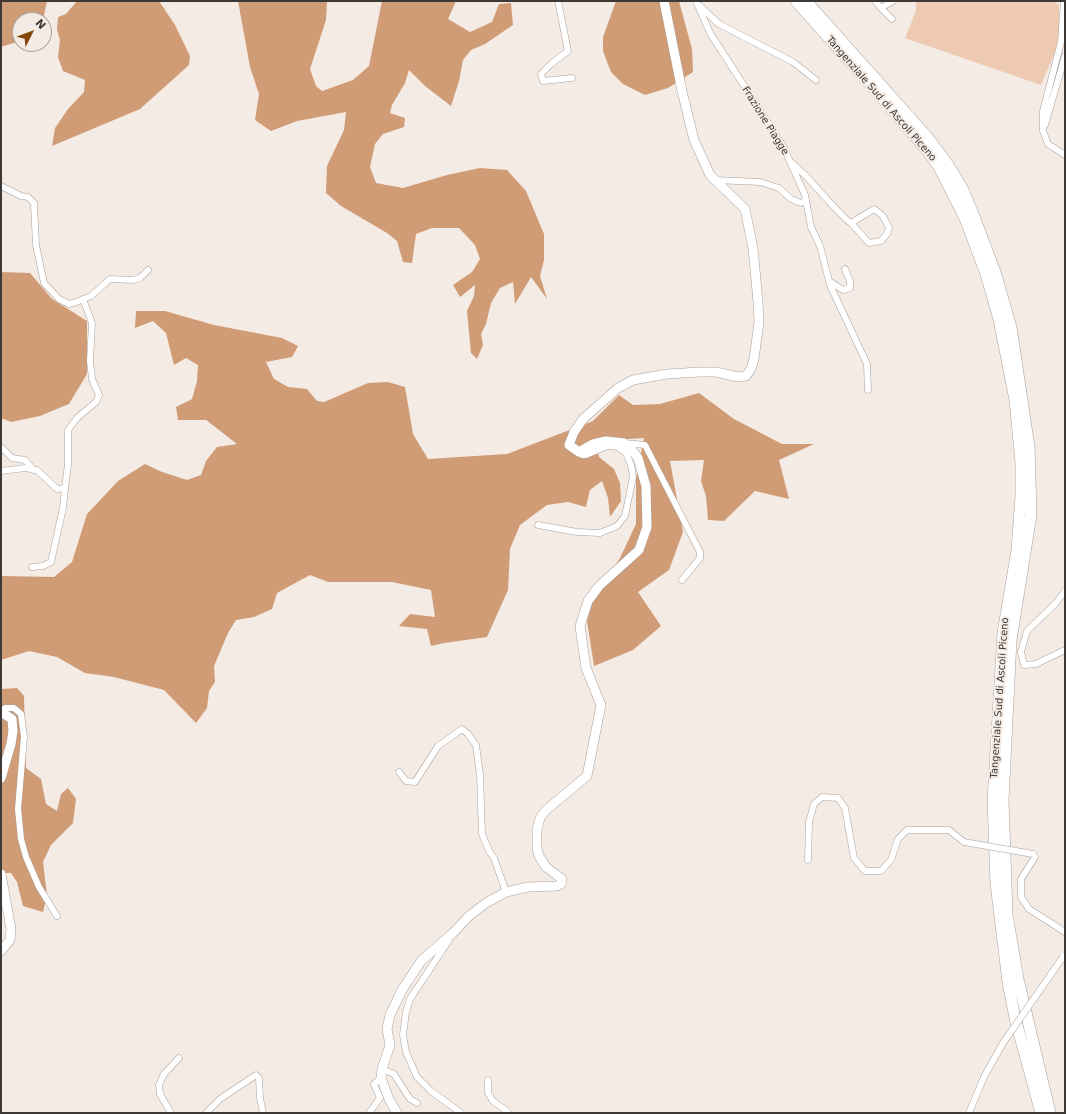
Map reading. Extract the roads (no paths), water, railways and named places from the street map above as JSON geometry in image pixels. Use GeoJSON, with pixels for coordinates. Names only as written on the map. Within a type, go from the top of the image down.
{"type":"FeatureCollection","features":[{"type":"Feature","properties":{"kind":"highway","name":"Tangenziale Sud di Ascoli Piceno"},"geometry":{"type":"LineString","coordinates":[[796,1],[877,92],[926,149],[939,167],[965,218],[986,274],[999,319],[1015,400],[1021,463],[1021,496],[1017,550],[1003,633],[993,800],[996,883],[1013,981]]}},
{"type":"Feature","properties":{"kind":"highway","name":"Tangenziale Sud di Ascoli Piceno"},"geometry":{"type":"LineString","coordinates":[[806,1],[904,110],[946,162],[962,188],[973,214],[995,272],[1011,327],[1022,390],[1029,447],[1031,515],[1011,640],[1003,801],[1007,915],[1013,981]]}},
{"type":"Feature","properties":{"kind":"highway"},"geometry":{"type":"LineString","coordinates":[[1013,981],[1017,1025],[1041,1113]]}},
{"type":"Feature","properties":{"kind":"highway"},"geometry":{"type":"LineString","coordinates":[[1013,981],[1050,1113]]}},
{"type":"Feature","properties":{"kind":"street"},"geometry":{"type":"LineString","coordinates":[[558,1],[568,51],[541,74],[543,81],[572,78]]}},
{"type":"Feature","properties":{"kind":"street"},"geometry":{"type":"LineString","coordinates":[[538,525],[576,532],[600,533],[608,532],[617,526],[625,516],[633,477],[631,465],[626,453],[618,447],[607,446],[586,455],[582,455],[569,445],[574,432],[583,419],[618,388],[633,380],[667,374],[716,372],[738,377],[746,376],[751,369],[759,322],[753,248],[745,209],[710,175],[694,140],[682,91],[664,1]]}},
{"type":"Feature","properties":{"kind":"street"},"geometry":{"type":"LineString","coordinates":[[696,1],[702,10],[719,24],[793,62],[816,80]]}},
{"type":"Feature","properties":{"kind":"street","name":"Frazione Piagge"},"geometry":{"type":"LineString","coordinates":[[696,1],[710,33],[768,121],[790,161],[805,195],[811,227],[820,246],[834,296],[846,317],[867,364],[868,390]]}},
{"type":"Feature","properties":{"kind":"street"},"geometry":{"type":"LineString","coordinates":[[875,1],[892,19]]}},
{"type":"Feature","properties":{"kind":"street"},"geometry":{"type":"LineString","coordinates":[[881,8],[893,1]]}},
{"type":"Feature","properties":{"kind":"street"},"geometry":{"type":"LineString","coordinates":[[1058,70],[1064,1]]}},
{"type":"Feature","properties":{"kind":"street"},"geometry":{"type":"LineString","coordinates":[[1065,56],[1058,70],[1043,111],[1043,131],[1048,144],[1065,155]]}},
{"type":"Feature","properties":{"kind":"street"},"geometry":{"type":"LineString","coordinates":[[790,161],[851,223],[868,243],[881,241],[887,234],[889,228],[883,216],[874,209],[851,223]]}},
{"type":"Feature","properties":{"kind":"street"},"geometry":{"type":"LineString","coordinates":[[715,180],[760,182],[779,188],[791,199],[801,203],[806,200]]}},
{"type":"Feature","properties":{"kind":"street"},"geometry":{"type":"LineString","coordinates":[[1,186],[21,196],[28,197],[34,203],[36,245],[44,283],[54,296],[69,304],[91,296],[110,279],[133,280],[140,278],[148,270]]}},
{"type":"Feature","properties":{"kind":"street"},"geometry":{"type":"LineString","coordinates":[[829,281],[843,290],[850,288],[850,281],[845,269]]}},
{"type":"Feature","properties":{"kind":"street"},"geometry":{"type":"LineString","coordinates":[[32,567],[43,566],[51,562],[63,508],[68,464],[68,430],[77,418],[96,402],[99,395],[92,379],[90,361],[92,323],[83,299]]}},
{"type":"Feature","properties":{"kind":"street"},"geometry":{"type":"LineString","coordinates":[[579,452],[593,444],[606,440],[645,445],[700,552],[700,558],[682,580]]}},
{"type":"Feature","properties":{"kind":"street"},"geometry":{"type":"LineString","coordinates":[[369,1113],[380,1098],[374,1084],[382,1074],[390,1045],[387,1029],[390,1016],[402,990],[421,960],[453,933],[469,916],[486,903],[506,892],[528,887],[557,886],[560,884],[562,879],[546,867],[539,856],[537,848],[537,828],[540,818],[546,810],[587,776],[600,705],[586,668],[580,626],[588,601],[599,586],[639,550],[647,527],[646,486],[638,458],[624,443]]}},
{"type":"Feature","properties":{"kind":"street"},"geometry":{"type":"LineString","coordinates":[[1,447],[12,458],[24,460],[29,463],[34,470]]}},
{"type":"Feature","properties":{"kind":"street"},"geometry":{"type":"LineString","coordinates":[[1,471],[25,468],[37,470],[58,489],[65,488]]}},
{"type":"Feature","properties":{"kind":"street"},"geometry":{"type":"LineString","coordinates":[[1065,591],[1056,603],[1027,631],[1021,652],[1024,665],[1036,664],[1065,650]]}},
{"type":"Feature","properties":{"kind":"street"},"geometry":{"type":"LineString","coordinates":[[1,778],[11,744],[13,731],[12,719],[1,712],[5,708],[14,708],[21,714],[24,737],[18,809],[21,839],[26,858],[39,887],[57,916]]}},
{"type":"Feature","properties":{"kind":"street"},"geometry":{"type":"LineString","coordinates":[[399,772],[406,781],[414,782],[438,746],[462,729],[468,734],[476,744],[480,775],[482,834],[489,851],[494,858],[506,892]]}},
{"type":"Feature","properties":{"kind":"street"},"geometry":{"type":"LineString","coordinates":[[808,860],[809,822],[814,804],[822,797],[838,798],[846,808],[854,858],[864,871],[881,871],[891,860],[898,839],[907,830],[949,830],[964,842],[1033,854],[1035,857],[1021,880],[1021,897],[1029,909],[1065,932]]}},
{"type":"Feature","properties":{"kind":"street"},"geometry":{"type":"LineString","coordinates":[[1,874],[11,929],[10,940],[1,951]]}},
{"type":"Feature","properties":{"kind":"street"},"geometry":{"type":"LineString","coordinates":[[453,933],[410,999],[406,1012],[403,1035],[406,1052],[417,1077],[431,1091],[462,1113]]}},
{"type":"Feature","properties":{"kind":"street"},"geometry":{"type":"LineString","coordinates":[[969,1113],[984,1077],[1003,1043],[1064,956]]}},
{"type":"Feature","properties":{"kind":"street"},"geometry":{"type":"LineString","coordinates":[[171,1113],[160,1094],[159,1086],[164,1074],[179,1058]]}},
{"type":"Feature","properties":{"kind":"street"},"geometry":{"type":"LineString","coordinates":[[382,1074],[394,1074],[410,1099],[417,1103]]}},
{"type":"Feature","properties":{"kind":"street"},"geometry":{"type":"LineString","coordinates":[[382,1074],[389,1099],[397,1113]]}},
{"type":"Feature","properties":{"kind":"street"},"geometry":{"type":"LineString","coordinates":[[206,1113],[220,1099],[256,1075],[259,1078],[260,1098],[263,1113]]}},
{"type":"Feature","properties":{"kind":"street"},"geometry":{"type":"LineString","coordinates":[[488,1080],[488,1093],[493,1101],[507,1111],[507,1113]]}},
{"type":"Feature","properties":{"kind":"street"},"geometry":{"type":"LineString","coordinates":[[451,1106],[453,1113]]}}]}
